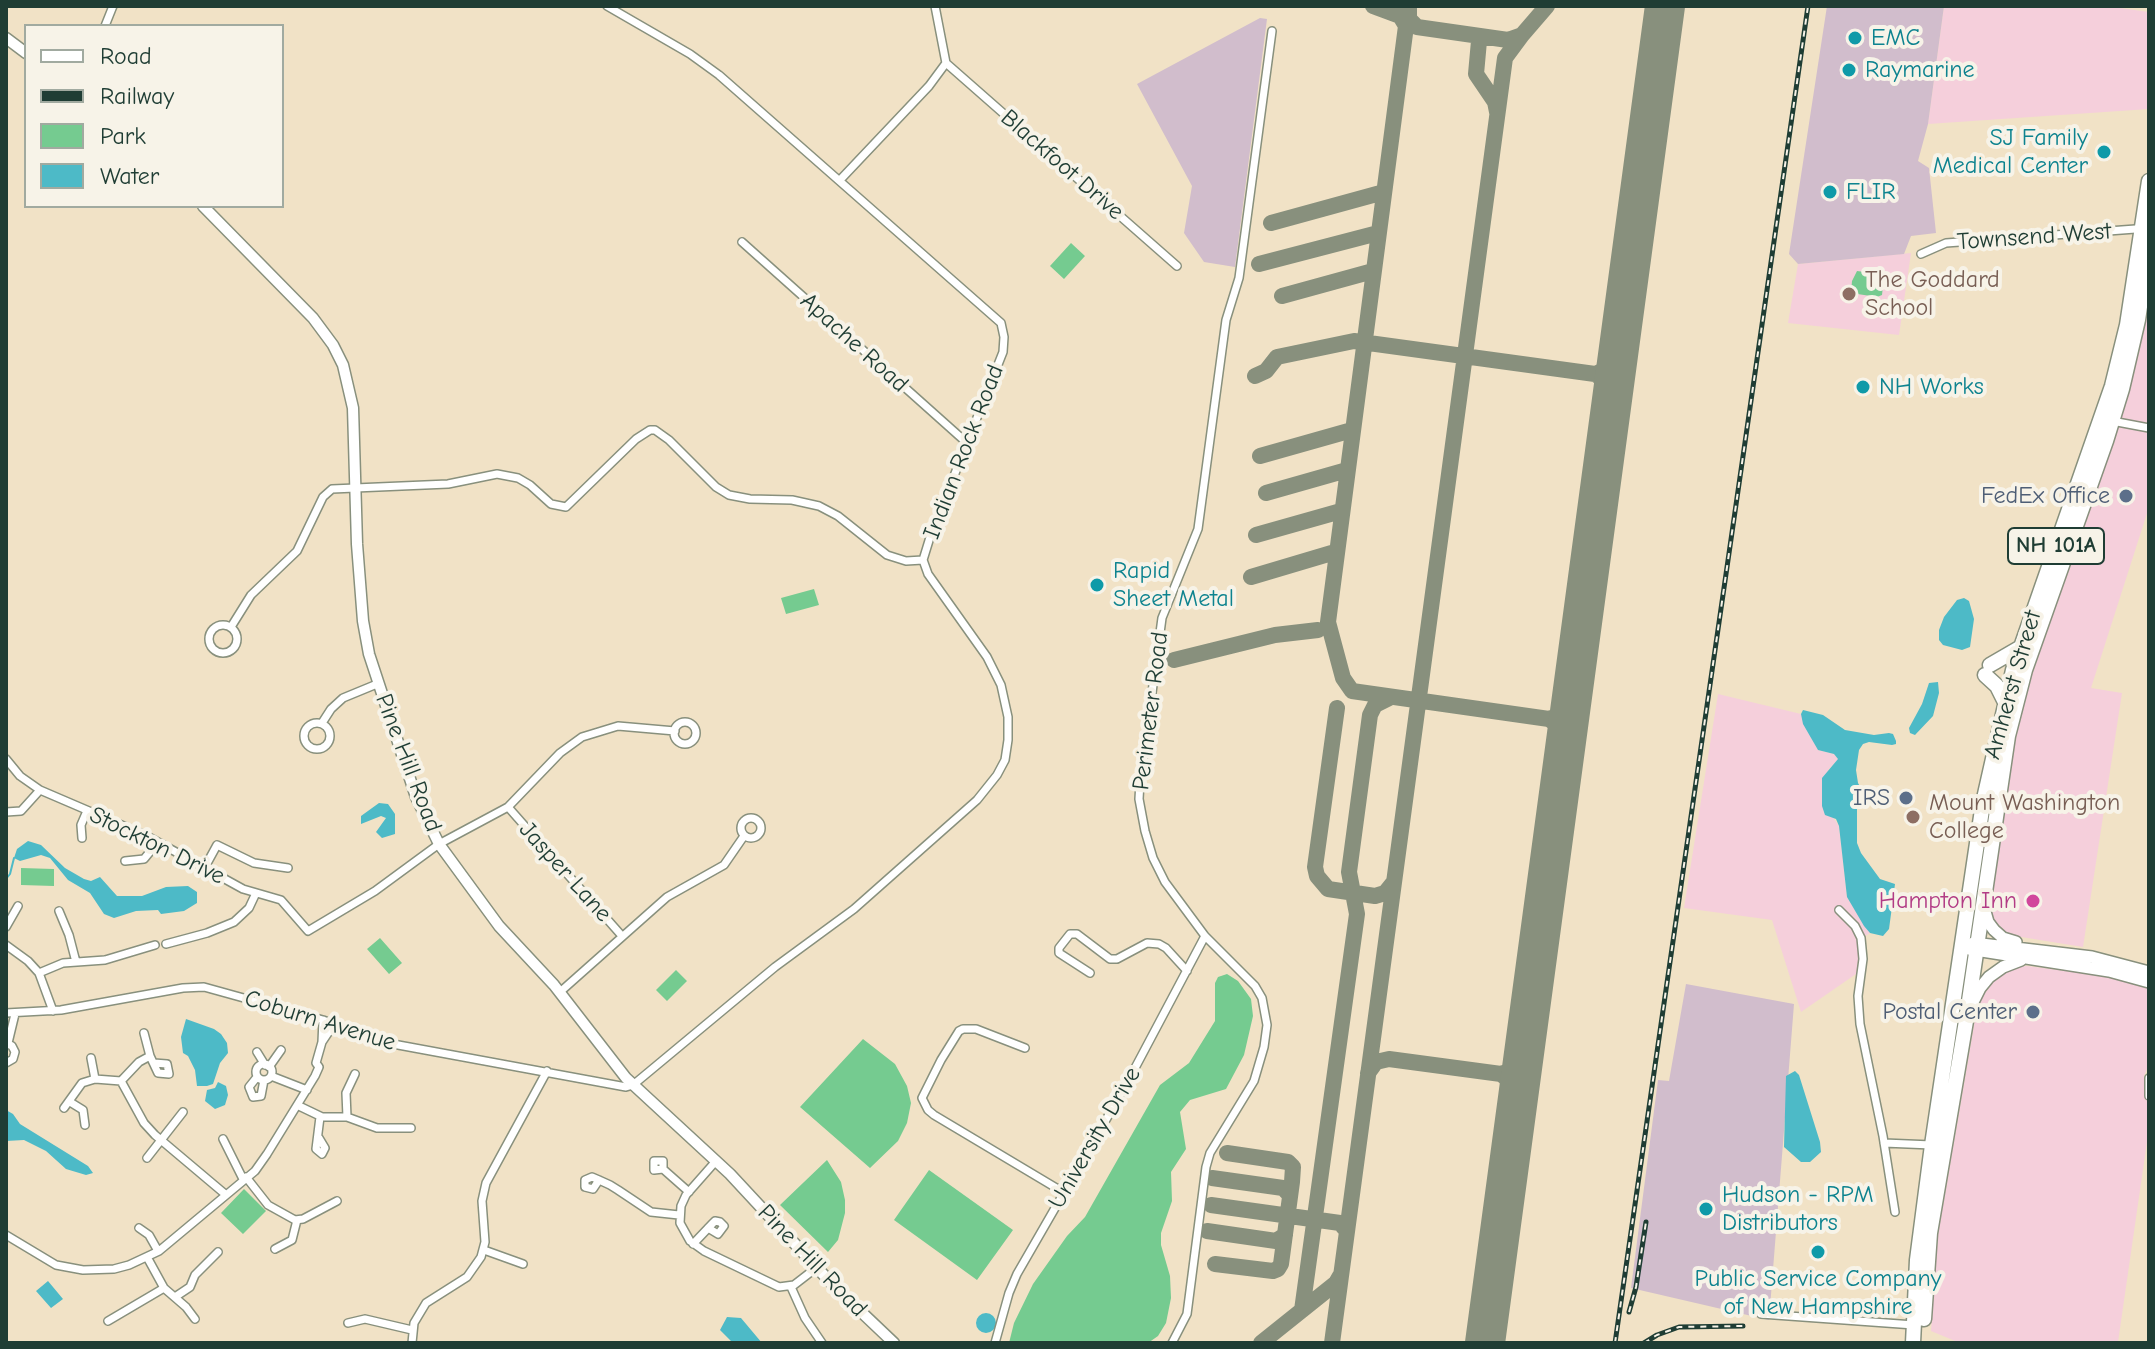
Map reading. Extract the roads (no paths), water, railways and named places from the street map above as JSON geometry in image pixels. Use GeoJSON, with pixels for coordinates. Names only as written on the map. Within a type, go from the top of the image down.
{"type":"FeatureCollection","features":[{"type":"Feature","properties":{"kind":"highway","name":"Amherst Street"},"geometry":{"type":"LineString","coordinates":[[1913,1343],[1917,1260],[1983,803],[2005,702],[2021,647],[2108,401],[2124,341],[2145,228],[2149,181]]}},
{"type":"Feature","properties":{"kind":"highway","name":"Amherst Street"},"geometry":{"type":"LineString","coordinates":[[1923,1343],[1930,1233],[2014,705],[2112,421],[2143,321],[2149,247]]}},
{"type":"Feature","properties":{"kind":"highway"},"geometry":{"type":"LineString","coordinates":[[2005,702],[1988,670],[2021,647]]}},
{"type":"Feature","properties":{"kind":"main road"},"geometry":{"type":"LineString","coordinates":[[1983,905],[1989,924],[2000,936],[2035,954],[2149,982]]}},
{"type":"Feature","properties":{"kind":"main road"},"geometry":{"type":"LineString","coordinates":[[1961,945],[2102,959],[2149,972]]}},
{"type":"Feature","properties":{"kind":"main road"},"geometry":{"type":"LineString","coordinates":[[1966,1021],[1975,997],[1989,977],[2010,963],[2035,954]]}},
{"type":"Feature","properties":{"kind":"street","name":"Indian Rock Road"},"geometry":{"type":"LineString","coordinates":[[607,6],[708,66],[1001,323],[1004,337],[1003,352],[923,560],[928,574],[987,657],[1001,685],[1008,729],[1002,768],[977,800],[863,902],[775,967],[633,1085]]}},
{"type":"Feature","properties":{"kind":"street"},"geometry":{"type":"LineString","coordinates":[[840,180],[921,95],[946,63],[935,6]]}},
{"type":"Feature","properties":{"kind":"street","name":"Perimeter Road"},"geometry":{"type":"LineString","coordinates":[[1172,1343],[1187,1314],[1208,1160],[1254,1081],[1267,1025],[1262,998],[1255,986],[1205,936],[1176,900],[1153,858],[1139,799],[1140,782],[1162,618],[1198,529],[1226,320],[1239,278],[1272,31]]}},
{"type":"Feature","properties":{"kind":"street"},"geometry":{"type":"LineString","coordinates":[[6,38],[24,52]]}},
{"type":"Feature","properties":{"kind":"street","name":"Blackfoot Drive"},"geometry":{"type":"LineString","coordinates":[[946,63],[1177,266]]}},
{"type":"Feature","properties":{"kind":"street","name":"Pine Hill Road"},"geometry":{"type":"LineString","coordinates":[[205,208],[304,307],[333,345],[348,379],[353,408],[363,621],[377,684],[416,797],[439,844],[499,926],[560,992],[633,1085],[716,1161],[816,1268],[894,1343]]}},
{"type":"Feature","properties":{"kind":"street","name":"Townsend West"},"geometry":{"type":"LineString","coordinates":[[1921,254],[1946,243],[2145,228]]}},
{"type":"Feature","properties":{"kind":"street","name":"Apache Road"},"geometry":{"type":"LineString","coordinates":[[742,242],[967,443]]}},
{"type":"Feature","properties":{"kind":"street"},"geometry":{"type":"LineString","coordinates":[[2112,421],[2149,428]]}},
{"type":"Feature","properties":{"kind":"street"},"geometry":{"type":"LineString","coordinates":[[231,627],[251,595],[297,551],[325,494],[332,489],[437,485],[497,474],[518,478],[551,504],[566,507],[636,439],[650,430],[669,440],[716,487],[729,495],[792,500],[819,506],[844,520],[887,555],[906,561],[923,560]]}},
{"type":"Feature","properties":{"kind":"street"},"geometry":{"type":"LineString","coordinates":[[322,723],[343,698],[377,684]]}},
{"type":"Feature","properties":{"kind":"street"},"geometry":{"type":"LineString","coordinates":[[439,844],[508,807],[560,753],[582,737],[618,726],[675,731]]}},
{"type":"Feature","properties":{"kind":"street","name":"Stockton Drive"},"geometry":{"type":"LineString","coordinates":[[6,759],[20,776],[40,790],[158,842],[256,893],[281,900],[308,931],[375,891],[439,844]]}},
{"type":"Feature","properties":{"kind":"street"},"geometry":{"type":"LineString","coordinates":[[6,812],[21,811],[40,790]]}},
{"type":"Feature","properties":{"kind":"street","name":"Jasper Lane"},"geometry":{"type":"LineString","coordinates":[[508,807],[622,936]]}},
{"type":"Feature","properties":{"kind":"street"},"geometry":{"type":"LineString","coordinates":[[82,838],[81,825],[87,811]]}},
{"type":"Feature","properties":{"kind":"street"},"geometry":{"type":"LineString","coordinates":[[560,992],[667,897],[724,865],[744,836]]}},
{"type":"Feature","properties":{"kind":"street"},"geometry":{"type":"LineString","coordinates":[[125,861],[144,859],[158,842]]}},
{"type":"Feature","properties":{"kind":"street"},"geometry":{"type":"LineString","coordinates":[[205,867],[217,845],[254,863],[288,868]]}},
{"type":"Feature","properties":{"kind":"street"},"geometry":{"type":"LineString","coordinates":[[166,944],[234,922],[249,908],[256,893]]}},
{"type":"Feature","properties":{"kind":"street"},"geometry":{"type":"LineString","coordinates":[[6,927],[18,906]]}},
{"type":"Feature","properties":{"kind":"street"},"geometry":{"type":"LineString","coordinates":[[1839,910],[1855,926],[1861,938],[1859,1014],[1895,1212]]}},
{"type":"Feature","properties":{"kind":"street"},"geometry":{"type":"LineString","coordinates":[[59,911],[76,962]]}},
{"type":"Feature","properties":{"kind":"street"},"geometry":{"type":"LineString","coordinates":[[1090,973],[1059,953],[1059,948],[1070,934],[1077,934],[1110,959],[1117,959],[1147,943],[1159,944],[1187,971]]}},
{"type":"Feature","properties":{"kind":"street","name":"University Drive"},"geometry":{"type":"LineString","coordinates":[[995,1343],[1013,1283],[1126,1085],[1205,936]]}},
{"type":"Feature","properties":{"kind":"street"},"geometry":{"type":"LineString","coordinates":[[6,945],[39,973],[53,1011]]}},
{"type":"Feature","properties":{"kind":"street"},"geometry":{"type":"LineString","coordinates":[[39,973],[63,963],[105,960],[155,945]]}},
{"type":"Feature","properties":{"kind":"street","name":"Coburn Avenue"},"geometry":{"type":"LineString","coordinates":[[11,1014],[53,1011],[197,987],[223,991],[323,1020],[382,1042],[547,1071],[611,1087],[633,1085]]}},
{"type":"Feature","properties":{"kind":"street"},"geometry":{"type":"LineString","coordinates":[[6,1063],[15,1054],[7,1043],[11,1014]]}},
{"type":"Feature","properties":{"kind":"street"},"geometry":{"type":"LineString","coordinates":[[6,1235],[44,1260],[70,1268],[114,1269],[158,1251],[245,1178],[267,1154],[307,1090],[322,1042],[323,1020]]}},
{"type":"Feature","properties":{"kind":"street"},"geometry":{"type":"LineString","coordinates":[[322,1042],[334,1024]]}},
{"type":"Feature","properties":{"kind":"street"},"geometry":{"type":"LineString","coordinates":[[1025,1048],[976,1029],[963,1029],[925,1088],[922,1098],[928,1110],[1063,1192]]}},
{"type":"Feature","properties":{"kind":"street"},"geometry":{"type":"LineString","coordinates":[[121,1081],[139,1062],[152,1060],[144,1033]]}},
{"type":"Feature","properties":{"kind":"street"},"geometry":{"type":"LineString","coordinates":[[265,1073],[281,1050]]}},
{"type":"Feature","properties":{"kind":"street"},"geometry":{"type":"LineString","coordinates":[[257,1052],[265,1073],[307,1090]]}},
{"type":"Feature","properties":{"kind":"street"},"geometry":{"type":"LineString","coordinates":[[91,1058],[95,1079]]}},
{"type":"Feature","properties":{"kind":"street"},"geometry":{"type":"LineString","coordinates":[[412,1343],[412,1330],[426,1303],[467,1277],[484,1250],[482,1201],[486,1183],[547,1071]]}},
{"type":"Feature","properties":{"kind":"street"},"geometry":{"type":"LineString","coordinates":[[347,1117],[346,1093],[355,1074]]}},
{"type":"Feature","properties":{"kind":"street"},"geometry":{"type":"LineString","coordinates":[[2149,1078],[2149,1096]]}},
{"type":"Feature","properties":{"kind":"street"},"geometry":{"type":"LineString","coordinates":[[85,1125],[88,1115],[67,1105],[77,1088],[95,1079],[121,1081]]}},
{"type":"Feature","properties":{"kind":"street"},"geometry":{"type":"LineString","coordinates":[[121,1081],[144,1123],[225,1194]]}},
{"type":"Feature","properties":{"kind":"street"},"geometry":{"type":"LineString","coordinates":[[299,1106],[320,1117],[347,1117],[377,1128],[411,1128]]}},
{"type":"Feature","properties":{"kind":"street"},"geometry":{"type":"LineString","coordinates":[[147,1158],[183,1112]]}},
{"type":"Feature","properties":{"kind":"street"},"geometry":{"type":"LineString","coordinates":[[319,1138],[320,1117]]}},
{"type":"Feature","properties":{"kind":"street"},"geometry":{"type":"LineString","coordinates":[[223,1139],[245,1178],[268,1205],[297,1220]]}},
{"type":"Feature","properties":{"kind":"street"},"geometry":{"type":"LineString","coordinates":[[1884,1143],[1932,1145]]}},
{"type":"Feature","properties":{"kind":"street"},"geometry":{"type":"LineString","coordinates":[[716,1161],[682,1202],[679,1215],[683,1231],[693,1244],[766,1282],[791,1287],[816,1268]]}},
{"type":"Feature","properties":{"kind":"street"},"geometry":{"type":"LineString","coordinates":[[663,1169],[689,1192]]}},
{"type":"Feature","properties":{"kind":"street"},"geometry":{"type":"LineString","coordinates":[[599,1180],[651,1212],[679,1215]]}},
{"type":"Feature","properties":{"kind":"street"},"geometry":{"type":"LineString","coordinates":[[297,1220],[337,1201]]}},
{"type":"Feature","properties":{"kind":"street"},"geometry":{"type":"LineString","coordinates":[[275,1249],[288,1244],[295,1237],[297,1220]]}},
{"type":"Feature","properties":{"kind":"street"},"geometry":{"type":"LineString","coordinates":[[139,1228],[149,1235],[158,1251]]}},
{"type":"Feature","properties":{"kind":"street"},"geometry":{"type":"LineString","coordinates":[[693,1244],[708,1228]]}},
{"type":"Feature","properties":{"kind":"street"},"geometry":{"type":"LineString","coordinates":[[484,1250],[523,1264]]}},
{"type":"Feature","properties":{"kind":"street"},"geometry":{"type":"LineString","coordinates":[[175,1297],[190,1287],[195,1275],[218,1252]]}},
{"type":"Feature","properties":{"kind":"street"},"geometry":{"type":"LineString","coordinates":[[147,1257],[164,1288],[195,1319]]}},
{"type":"Feature","properties":{"kind":"street"},"geometry":{"type":"LineString","coordinates":[[791,1287],[805,1318],[822,1343]]}},
{"type":"Feature","properties":{"kind":"street"},"geometry":{"type":"LineString","coordinates":[[108,1321],[164,1288]]}},
{"type":"Feature","properties":{"kind":"street"},"geometry":{"type":"LineString","coordinates":[[1761,1314],[1914,1325]]}},
{"type":"Feature","properties":{"kind":"street"},"geometry":{"type":"LineString","coordinates":[[348,1323],[365,1319],[412,1330]]}},
{"type":"Feature","properties":{"kind":"street"},"geometry":{"type":"LineString","coordinates":[[810,1343],[817,1335]]}},
{"type":"Feature","properties":{"kind":"water"},"geometry":{"type":"Polygon","coordinates":[[[1964,598],[1969,601],[1974,619],[1970,647],[1962,650],[1943,645],[1939,640],[1939,630],[1944,617],[1957,600],[1964,598]]]}},
{"type":"Feature","properties":{"kind":"water"},"geometry":{"type":"Polygon","coordinates":[[[1938,682],[1939,693],[1933,716],[1915,735],[1910,733],[1909,728],[1929,683],[1938,682]]]}},
{"type":"Feature","properties":{"kind":"water"},"geometry":{"type":"Polygon","coordinates":[[[1803,710],[1823,715],[1845,730],[1874,735],[1893,734],[1896,741],[1892,745],[1863,744],[1856,770],[1858,783],[1866,797],[1865,803],[1857,809],[1857,843],[1880,879],[1895,884],[1889,929],[1883,936],[1870,933],[1847,897],[1839,826],[1836,819],[1825,815],[1822,806],[1822,778],[1838,759],[1834,754],[1818,750],[1803,724],[1803,710]]]}},
{"type":"Feature","properties":{"kind":"water"},"geometry":{"type":"Polygon","coordinates":[[[379,803],[388,804],[395,814],[395,834],[382,838],[376,832],[386,818],[381,816],[361,824],[361,816],[379,803]]]}},
{"type":"Feature","properties":{"kind":"water"},"geometry":{"type":"Polygon","coordinates":[[[28,841],[41,845],[65,868],[84,879],[91,881],[100,877],[117,896],[142,896],[166,887],[188,886],[197,892],[197,903],[184,911],[161,914],[158,910],[136,911],[114,918],[104,914],[90,893],[68,880],[50,858],[41,855],[20,861],[14,858],[17,849],[28,841]]]}},
{"type":"Feature","properties":{"kind":"water"},"geometry":{"type":"Polygon","coordinates":[[[186,1019],[214,1029],[227,1043],[228,1053],[220,1063],[213,1084],[197,1086],[195,1070],[183,1053],[181,1037],[186,1019]]]}},
{"type":"Feature","properties":{"kind":"water"},"geometry":{"type":"Polygon","coordinates":[[[1795,1071],[1799,1075],[1820,1142],[1821,1152],[1810,1162],[1801,1162],[1784,1147],[1786,1076],[1795,1071]]]}},
{"type":"Feature","properties":{"kind":"water"},"geometry":{"type":"Polygon","coordinates":[[[218,1082],[226,1086],[228,1095],[225,1105],[215,1109],[205,1101],[207,1090],[215,1088],[218,1082]]]}},
{"type":"Feature","properties":{"kind":"water"},"geometry":{"type":"Polygon","coordinates":[[[6,1110],[20,1124],[88,1166],[93,1173],[86,1175],[66,1169],[46,1151],[24,1140],[6,1141],[6,1110]]]}},
{"type":"Feature","properties":{"kind":"water"},"geometry":{"type":"Polygon","coordinates":[[[48,1281],[63,1299],[51,1308],[36,1291],[48,1281]]]}},
{"type":"Feature","properties":{"kind":"water"},"geometry":{"type":"Polygon","coordinates":[[[986,1313],[993,1316],[996,1323],[993,1330],[986,1333],[979,1330],[976,1323],[979,1316],[986,1313]]]}},
{"type":"Feature","properties":{"kind":"water"},"geometry":{"type":"Polygon","coordinates":[[[727,1317],[741,1318],[762,1343],[733,1343],[720,1330],[727,1317]]]}},
{"type":"Feature","properties":{"kind":"waterway"},"geometry":{"type":"LineString","coordinates":[[6,879],[14,858]]}},
{"type":"Feature","properties":{"kind":"railway"},"geometry":{"type":"LineString","coordinates":[[1615,1343],[1808,6]]}},
{"type":"Feature","properties":{"kind":"railway"},"geometry":{"type":"LineString","coordinates":[[1629,1312],[1646,1222]]}},
{"type":"Feature","properties":{"kind":"railway"},"geometry":{"type":"LineString","coordinates":[[1644,1343],[1679,1327],[1743,1326]]}},
{"type":"Feature","properties":{"kind":"place","name":"EMC"},"geometry":{"type":"Point","coordinates":[1855,38]}},
{"type":"Feature","properties":{"kind":"place","name":"Raymarine"},"geometry":{"type":"Point","coordinates":[1849,70]}},
{"type":"Feature","properties":{"kind":"place","name":"SJ Family Medical Center"},"geometry":{"type":"Point","coordinates":[2104,152]}},
{"type":"Feature","properties":{"kind":"place","name":"FLIR"},"geometry":{"type":"Point","coordinates":[1830,192]}},
{"type":"Feature","properties":{"kind":"place","name":"The Goddard School"},"geometry":{"type":"Point","coordinates":[1849,294]}},
{"type":"Feature","properties":{"kind":"place","name":"NH Works"},"geometry":{"type":"Point","coordinates":[1863,387]}},
{"type":"Feature","properties":{"kind":"place","name":"FedEx Office"},"geometry":{"type":"Point","coordinates":[2126,496]}},
{"type":"Feature","properties":{"kind":"place","name":"Rapid Sheet Metal"},"geometry":{"type":"Point","coordinates":[1097,585]}},
{"type":"Feature","properties":{"kind":"place","name":"IRS"},"geometry":{"type":"Point","coordinates":[1906,798]}},
{"type":"Feature","properties":{"kind":"place","name":"Mount Washington College"},"geometry":{"type":"Point","coordinates":[1913,817]}},
{"type":"Feature","properties":{"kind":"place","name":"Hampton Inn"},"geometry":{"type":"Point","coordinates":[2033,901]}},
{"type":"Feature","properties":{"kind":"place","name":"Postal Center"},"geometry":{"type":"Point","coordinates":[2033,1012]}},
{"type":"Feature","properties":{"kind":"place","name":"Hudson - RPM Distributors"},"geometry":{"type":"Point","coordinates":[1706,1209]}},
{"type":"Feature","properties":{"kind":"place","name":"Public Service Company of New Hampshire"},"geometry":{"type":"Point","coordinates":[1818,1252]}}]}
